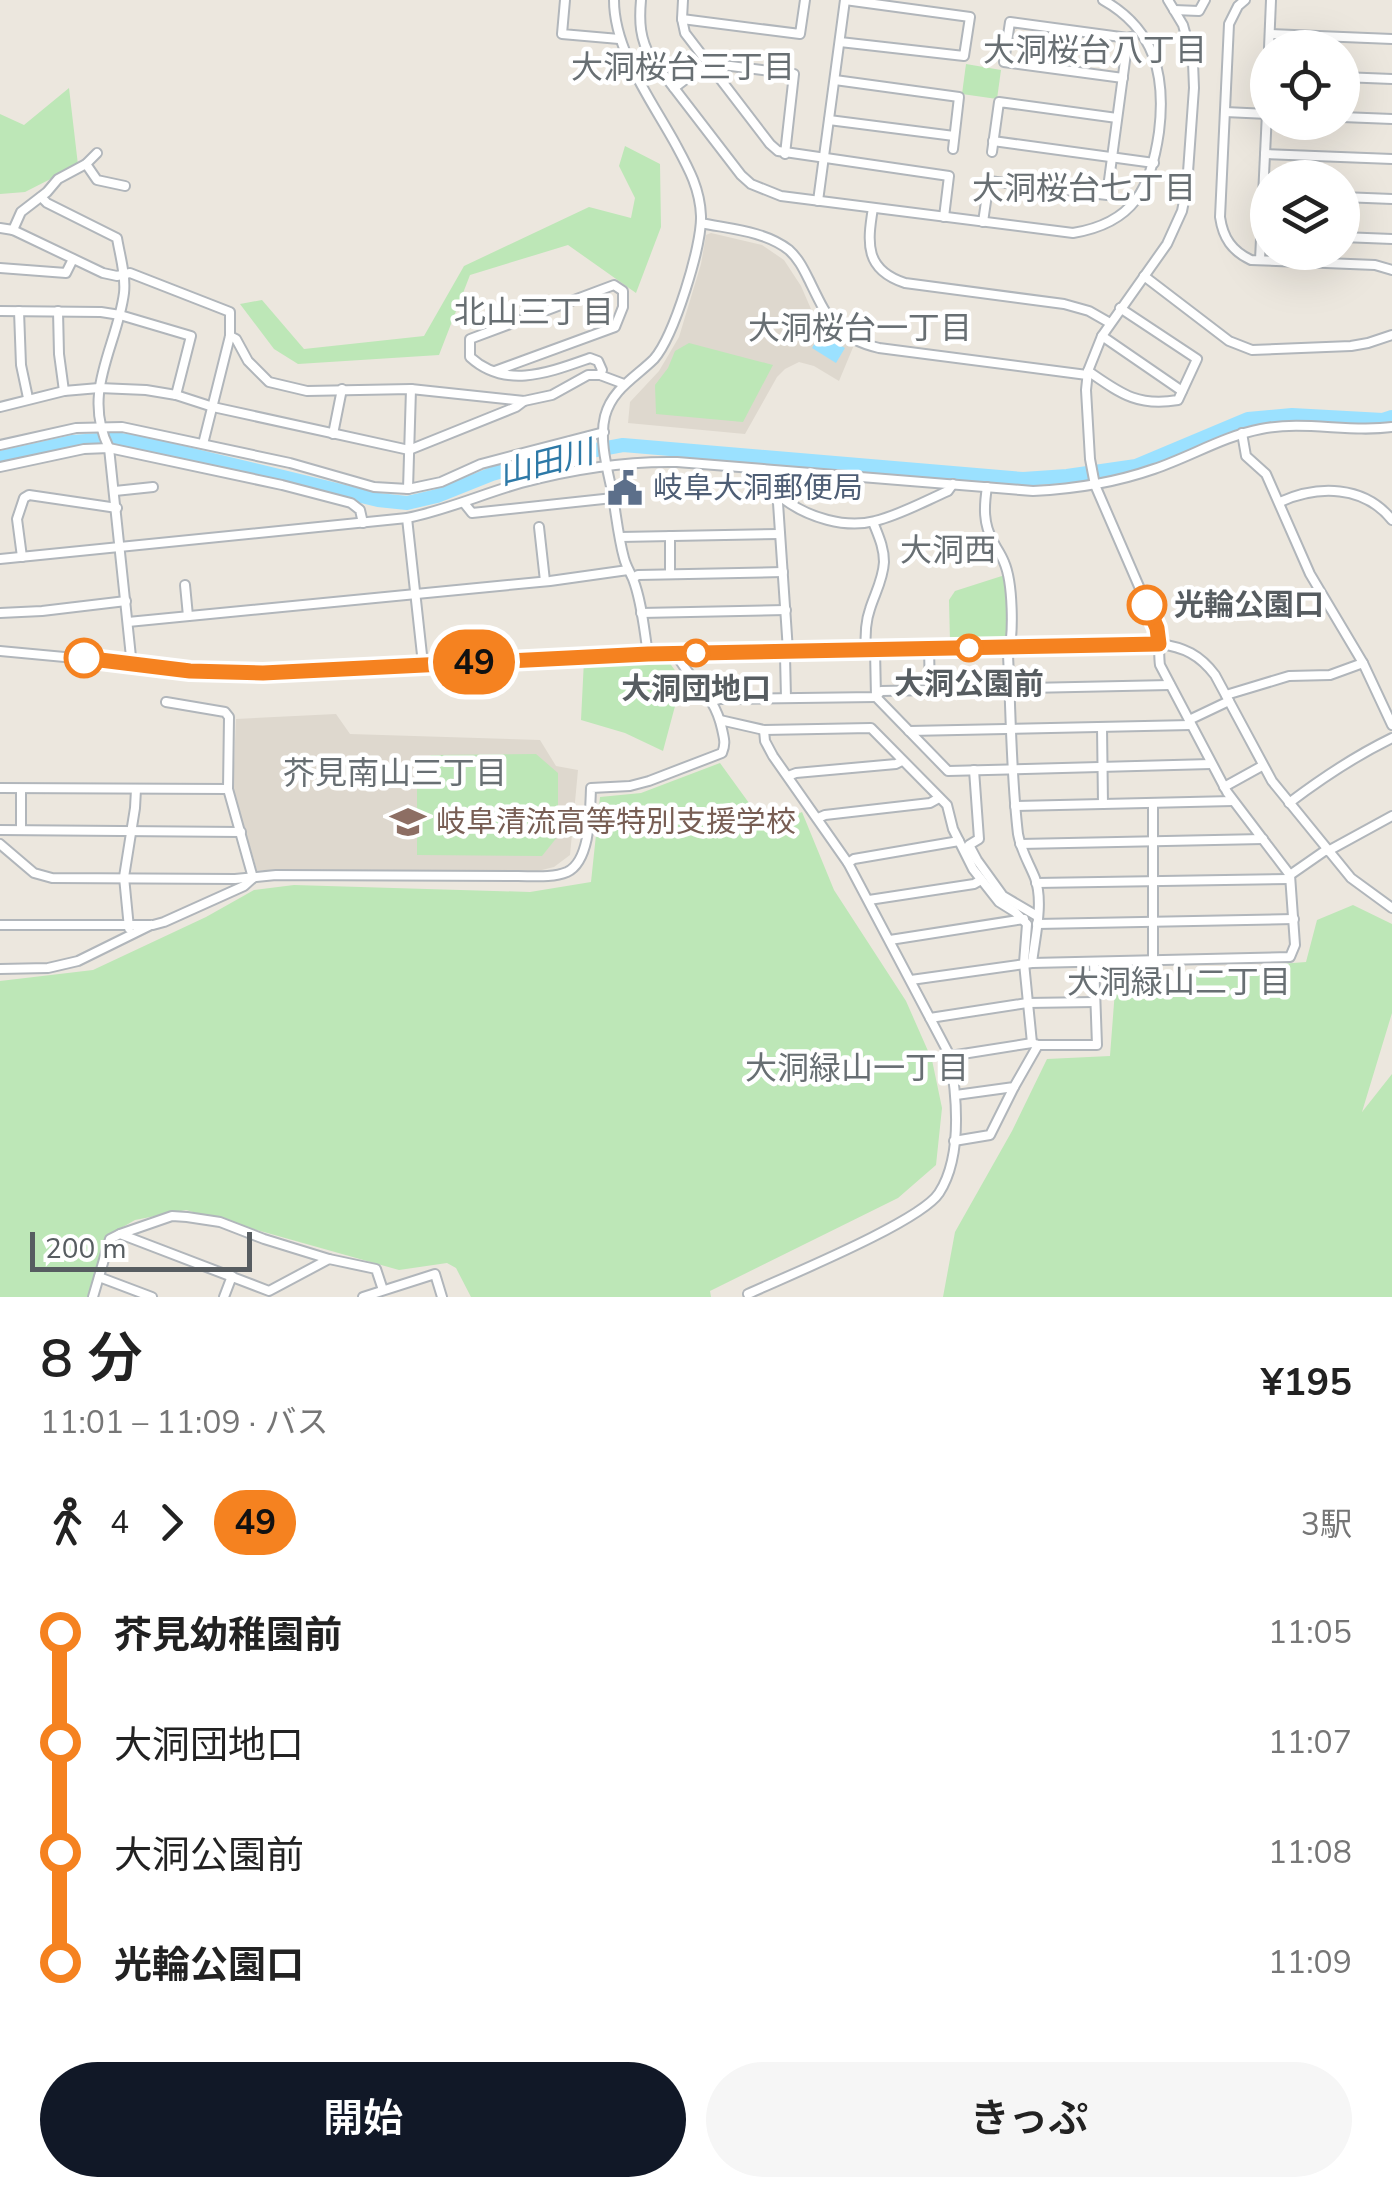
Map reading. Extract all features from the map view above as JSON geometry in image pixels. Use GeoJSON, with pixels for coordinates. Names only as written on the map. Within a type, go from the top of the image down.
{"type":"FeatureCollection","features":[{"type":"Feature","properties":{"kind":"street"},"geometry":{"type":"LineString","coordinates":[[565,0],[562,34],[619,38]]}},
{"type":"Feature","properties":{"kind":"street"},"geometry":{"type":"LineString","coordinates":[[614,0],[619,38],[698,187],[701,223],[697,248],[665,341],[656,356],[624,384],[605,416],[606,460],[620,538],[648,654]]}},
{"type":"Feature","properties":{"kind":"street"},"geometry":{"type":"LineString","coordinates":[[641,0],[644,46],[750,184],[781,196],[1059,233],[1097,228],[1122,214],[1133,204],[1154,163],[1162,110],[1156,62],[1140,32],[1124,14],[1103,0]]}},
{"type":"Feature","properties":{"kind":"street"},"geometry":{"type":"LineString","coordinates":[[683,0],[685,33],[770,144],[784,154],[949,176],[944,217]]}},
{"type":"Feature","properties":{"kind":"street"},"geometry":{"type":"LineString","coordinates":[[682,19],[800,34],[804,0]]}},
{"type":"Feature","properties":{"kind":"street"},"geometry":{"type":"LineString","coordinates":[[818,201],[829,120],[835,80],[840,42],[846,0],[970,17],[964,56],[840,42]]}},
{"type":"Feature","properties":{"kind":"street"},"geometry":{"type":"LineString","coordinates":[[911,980],[1028,963],[1290,956],[1295,945],[1290,877],[1233,801],[1160,666],[1157,628],[1094,481],[1090,459],[1088,373],[1102,336],[1175,228],[1188,186],[1193,62],[1183,25],[1168,0]]}},
{"type":"Feature","properties":{"kind":"street"},"geometry":{"type":"LineString","coordinates":[[1174,10],[1199,11],[1205,0]]}},
{"type":"Feature","properties":{"kind":"street"},"geometry":{"type":"LineString","coordinates":[[1245,0],[1229,24],[1220,217],[1222,230],[1234,249],[1250,259]]}},
{"type":"Feature","properties":{"kind":"street"},"geometry":{"type":"LineString","coordinates":[[1270,30],[1271,0]]}},
{"type":"Feature","properties":{"kind":"street"},"geometry":{"type":"LineString","coordinates":[[1123,78],[1004,62],[1010,22],[1128,38],[1140,32]]}},
{"type":"Feature","properties":{"kind":"street"},"geometry":{"type":"LineString","coordinates":[[983,222],[988,181],[1107,196],[1128,38]]}},
{"type":"Feature","properties":{"kind":"street"},"geometry":{"type":"LineString","coordinates":[[1360,38],[1392,39]]}},
{"type":"Feature","properties":{"kind":"street"},"geometry":{"type":"LineString","coordinates":[[674,88],[707,63],[794,74],[784,154]]}},
{"type":"Feature","properties":{"kind":"street"},"geometry":{"type":"LineString","coordinates":[[1360,78],[1392,80]]}},
{"type":"Feature","properties":{"kind":"street"},"geometry":{"type":"LineString","coordinates":[[835,80],[960,96],[953,148]]}},
{"type":"Feature","properties":{"kind":"street"},"geometry":{"type":"LineString","coordinates":[[992,152],[999,102],[1118,118]]}},
{"type":"Feature","properties":{"kind":"street"},"geometry":{"type":"LineString","coordinates":[[1225,112],[1250,113]]}},
{"type":"Feature","properties":{"kind":"street"},"geometry":{"type":"LineString","coordinates":[[1360,118],[1392,119]]}},
{"type":"Feature","properties":{"kind":"street"},"geometry":{"type":"LineString","coordinates":[[829,120],[954,136]]}},
{"type":"Feature","properties":{"kind":"street"},"geometry":{"type":"LineString","coordinates":[[1265,160],[1266,140]]}},
{"type":"Feature","properties":{"kind":"street"},"geometry":{"type":"LineString","coordinates":[[994,141],[1154,163]]}},
{"type":"Feature","properties":{"kind":"street"},"geometry":{"type":"LineString","coordinates":[[12,230],[21,212],[58,179],[86,164],[97,153]]}},
{"type":"Feature","properties":{"kind":"street"},"geometry":{"type":"LineString","coordinates":[[1265,154],[1392,159]]}},
{"type":"Feature","properties":{"kind":"street"},"geometry":{"type":"LineString","coordinates":[[86,164],[97,180],[125,186]]}},
{"type":"Feature","properties":{"kind":"street"},"geometry":{"type":"LineString","coordinates":[[41,197],[118,238],[125,289],[99,388],[101,429],[108,446],[115,490],[130,664]]}},
{"type":"Feature","properties":{"kind":"street"},"geometry":{"type":"LineString","coordinates":[[1360,198],[1392,200]]}},
{"type":"Feature","properties":{"kind":"street"},"geometry":{"type":"LineString","coordinates":[[872,208],[870,251],[876,264],[894,280],[1064,304],[1110,323]]}},
{"type":"Feature","properties":{"kind":"street"},"geometry":{"type":"LineString","coordinates":[[701,223],[767,238],[792,253],[826,316],[852,340],[879,348],[1088,373],[1126,397],[1146,402],[1178,400],[1197,359],[1120,308]]}},
{"type":"Feature","properties":{"kind":"street"},"geometry":{"type":"LineString","coordinates":[[0,229],[12,230],[103,273],[130,273],[230,312],[230,336],[203,444]]}},
{"type":"Feature","properties":{"kind":"street"},"geometry":{"type":"LineString","coordinates":[[1360,238],[1392,239]]}},
{"type":"Feature","properties":{"kind":"street"},"geometry":{"type":"LineString","coordinates":[[0,268],[66,272],[73,259]]}},
{"type":"Feature","properties":{"kind":"street"},"geometry":{"type":"LineString","coordinates":[[1360,264],[1392,270]]}},
{"type":"Feature","properties":{"kind":"street"},"geometry":{"type":"LineString","coordinates":[[1144,276],[1229,341],[1252,350],[1351,346],[1390,339]]}},
{"type":"Feature","properties":{"kind":"street"},"geometry":{"type":"LineString","coordinates":[[496,371],[616,327],[623,307],[623,291],[614,285],[470,339],[470,357],[478,365],[496,371],[537,376],[590,358],[598,361],[600,375]]}},
{"type":"Feature","properties":{"kind":"street"},"geometry":{"type":"LineString","coordinates":[[0,311],[120,314],[191,336],[176,395]]}},
{"type":"Feature","properties":{"kind":"street"},"geometry":{"type":"LineString","coordinates":[[19,311],[21,364],[28,398]]}},
{"type":"Feature","properties":{"kind":"street"},"geometry":{"type":"LineString","coordinates":[[58,311],[64,391]]}},
{"type":"Feature","properties":{"kind":"street"},"geometry":{"type":"LineString","coordinates":[[230,336],[269,382],[307,391],[411,389],[524,402]]}},
{"type":"Feature","properties":{"kind":"street"},"geometry":{"type":"LineString","coordinates":[[1102,336],[1182,391]]}},
{"type":"Feature","properties":{"kind":"street"},"geometry":{"type":"LineString","coordinates":[[0,407],[64,391],[146,390],[408,450],[552,394],[588,374],[624,384]]}},
{"type":"Feature","properties":{"kind":"street"},"geometry":{"type":"LineString","coordinates":[[333,434],[342,388]]}},
{"type":"Feature","properties":{"kind":"street"},"geometry":{"type":"LineString","coordinates":[[408,489],[411,389]]}},
{"type":"Feature","properties":{"kind":"street"},"geometry":{"type":"LineString","coordinates":[[0,559],[407,518],[606,460],[1033,491],[1153,470],[1242,433],[1283,427],[1392,428]]}},
{"type":"Feature","properties":{"kind":"street"},"geometry":{"type":"LineString","coordinates":[[0,445],[65,430],[147,431],[290,463],[374,487],[408,489],[441,482],[481,464],[604,436]]}},
{"type":"Feature","properties":{"kind":"street"},"geometry":{"type":"LineString","coordinates":[[1242,433],[1246,456],[1266,474],[1310,574],[1362,662],[1392,725]]}},
{"type":"Feature","properties":{"kind":"street"},"geometry":{"type":"LineString","coordinates":[[0,467],[108,446],[351,503],[360,510],[363,523]]}},
{"type":"Feature","properties":{"kind":"street"},"geometry":{"type":"LineString","coordinates":[[763,469],[768,487],[801,512],[842,522],[872,522],[948,491],[953,484]]}},
{"type":"Feature","properties":{"kind":"street"},"geometry":{"type":"LineString","coordinates":[[115,490],[154,487]]}},
{"type":"Feature","properties":{"kind":"street"},"geometry":{"type":"LineString","coordinates":[[988,487],[984,504],[986,523],[1009,574],[1008,652],[1015,806],[1020,844],[1036,883],[1037,920],[1028,963]]}},
{"type":"Feature","properties":{"kind":"street"},"geometry":{"type":"LineString","coordinates":[[1280,502],[1316,490],[1346,492],[1384,510],[1392,520]]}},
{"type":"Feature","properties":{"kind":"street"},"geometry":{"type":"LineString","coordinates":[[780,496],[788,651],[786,698]]}},
{"type":"Feature","properties":{"kind":"street"},"geometry":{"type":"LineString","coordinates":[[22,557],[17,519],[24,498],[117,508]]}},
{"type":"Feature","properties":{"kind":"street"},"geometry":{"type":"LineString","coordinates":[[464,503],[472,512],[613,498]]}},
{"type":"Feature","properties":{"kind":"street"},"geometry":{"type":"LineString","coordinates":[[407,518],[423,664]]}},
{"type":"Feature","properties":{"kind":"street"},"geometry":{"type":"LineString","coordinates":[[872,522],[882,544],[884,562],[865,627],[876,697],[948,771],[1211,764]]}},
{"type":"Feature","properties":{"kind":"street"},"geometry":{"type":"LineString","coordinates":[[539,527],[545,581]]}},
{"type":"Feature","properties":{"kind":"street"},"geometry":{"type":"LineString","coordinates":[[620,538],[780,534]]}},
{"type":"Feature","properties":{"kind":"street"},"geometry":{"type":"LineString","coordinates":[[670,536],[670,574]]}},
{"type":"Feature","properties":{"kind":"street"},"geometry":{"type":"LineString","coordinates":[[128,622],[630,574],[783,572]]}},
{"type":"Feature","properties":{"kind":"street"},"geometry":{"type":"LineString","coordinates":[[185,585],[188,616]]}},
{"type":"Feature","properties":{"kind":"street"},"geometry":{"type":"LineString","coordinates":[[0,613],[126,601]]}},
{"type":"Feature","properties":{"kind":"street"},"geometry":{"type":"LineString","coordinates":[[641,613],[786,610]]}},
{"type":"Feature","properties":{"kind":"street"},"geometry":{"type":"LineString","coordinates":[[0,651],[190,671],[263,673],[648,654],[1174,646],[1205,661],[1262,766],[1289,803],[1351,878],[1392,908]]}},
{"type":"Feature","properties":{"kind":"street"},"geometry":{"type":"LineString","coordinates":[[929,649],[930,691]]}},
{"type":"Feature","properties":{"kind":"street"},"geometry":{"type":"LineString","coordinates":[[0,844],[34,872],[52,878],[518,876],[568,872],[586,845],[591,788],[649,782],[722,752],[726,745],[713,701],[676,654]]}},
{"type":"Feature","properties":{"kind":"street"},"geometry":{"type":"LineString","coordinates":[[909,731],[1190,723],[1228,698],[1289,676],[1330,675],[1362,662]]}},
{"type":"Feature","properties":{"kind":"street"},"geometry":{"type":"LineString","coordinates":[[713,701],[876,697],[882,692],[1170,685]]}},
{"type":"Feature","properties":{"kind":"street"},"geometry":{"type":"LineString","coordinates":[[166,702],[226,712],[228,789],[254,878]]}},
{"type":"Feature","properties":{"kind":"street"},"geometry":{"type":"LineString","coordinates":[[720,720],[764,730],[871,728],[947,806],[953,829],[982,880],[999,902],[1028,924],[1028,1003],[1035,1044],[990,1135],[954,1141]]}},
{"type":"Feature","properties":{"kind":"street"},"geometry":{"type":"LineString","coordinates":[[1102,727],[1103,804]]}},
{"type":"Feature","properties":{"kind":"street"},"geometry":{"type":"LineString","coordinates":[[748,1294],[876,1235],[922,1210],[938,1196],[952,1164],[956,1095],[950,1056],[869,900],[765,741],[764,730]]}},
{"type":"Feature","properties":{"kind":"street"},"geometry":{"type":"LineString","coordinates":[[1289,803],[1360,753],[1392,738]]}},
{"type":"Feature","properties":{"kind":"street"},"geometry":{"type":"LineString","coordinates":[[788,776],[902,761]]}},
{"type":"Feature","properties":{"kind":"street"},"geometry":{"type":"LineString","coordinates":[[1224,786],[1262,766]]}},
{"type":"Feature","properties":{"kind":"street"},"geometry":{"type":"LineString","coordinates":[[974,770],[979,839],[969,845],[1002,896],[1022,906],[1037,920],[1294,919]]}},
{"type":"Feature","properties":{"kind":"street"},"geometry":{"type":"LineString","coordinates":[[0,788],[228,789]]}},
{"type":"Feature","properties":{"kind":"street"},"geometry":{"type":"LineString","coordinates":[[21,789],[21,829]]}},
{"type":"Feature","properties":{"kind":"street"},"geometry":{"type":"LineString","coordinates":[[130,938],[124,878],[136,789]]}},
{"type":"Feature","properties":{"kind":"street"},"geometry":{"type":"LineString","coordinates":[[818,818],[939,798]]}},
{"type":"Feature","properties":{"kind":"street"},"geometry":{"type":"LineString","coordinates":[[1015,806],[1233,801]]}},
{"type":"Feature","properties":{"kind":"street"},"geometry":{"type":"LineString","coordinates":[[1153,803],[1153,960]]}},
{"type":"Feature","properties":{"kind":"street"},"geometry":{"type":"LineString","coordinates":[[1036,883],[1290,877],[1327,851],[1392,816]]}},
{"type":"Feature","properties":{"kind":"street"},"geometry":{"type":"LineString","coordinates":[[0,830],[241,832]]}},
{"type":"Feature","properties":{"kind":"street"},"geometry":{"type":"LineString","coordinates":[[1020,844],[1262,840]]}},
{"type":"Feature","properties":{"kind":"street"},"geometry":{"type":"LineString","coordinates":[[848,863],[959,841]]}},
{"type":"Feature","properties":{"kind":"street"},"geometry":{"type":"LineString","coordinates":[[0,925],[152,925],[244,886],[254,878]]}},
{"type":"Feature","properties":{"kind":"street"},"geometry":{"type":"LineString","coordinates":[[869,900],[982,880]]}},
{"type":"Feature","properties":{"kind":"street"},"geometry":{"type":"LineString","coordinates":[[890,940],[1024,919]]}},
{"type":"Feature","properties":{"kind":"street"},"geometry":{"type":"LineString","coordinates":[[0,969],[48,968],[78,962],[152,925]]}},
{"type":"Feature","properties":{"kind":"street"},"geometry":{"type":"LineString","coordinates":[[950,1056],[1035,1044],[1097,1045],[1094,962]]}},
{"type":"Feature","properties":{"kind":"street"},"geometry":{"type":"LineString","coordinates":[[930,1018],[1028,1003],[1095,1002]]}},
{"type":"Feature","properties":{"kind":"street"},"geometry":{"type":"LineString","coordinates":[[956,1095],[1014,1087]]}},
{"type":"Feature","properties":{"kind":"street"},"geometry":{"type":"LineString","coordinates":[[93,1297],[110,1239],[172,1216],[220,1222],[264,1240],[376,1270],[383,1290]]}},
{"type":"Feature","properties":{"kind":"street"},"geometry":{"type":"LineString","coordinates":[[120,1234],[269,1291],[329,1258]]}},
{"type":"Feature","properties":{"kind":"street"},"geometry":{"type":"LineString","coordinates":[[363,1297],[436,1274],[442,1297]]}},
{"type":"Feature","properties":{"kind":"street"},"geometry":{"type":"LineString","coordinates":[[99,1276],[152,1297]]}},
{"type":"Feature","properties":{"kind":"street"},"geometry":{"type":"LineString","coordinates":[[224,1297],[232,1276]]}},
{"type":"Feature","properties":{"kind":"shaded area"},"geometry":{"type":"Polygon","coordinates":[[[706,235],[762,245],[784,260],[811,309],[829,328],[854,345],[839,381],[799,362],[785,369],[745,434],[628,423],[630,402],[659,371],[679,337],[706,235]]]}},
{"type":"Feature","properties":{"kind":"shaded area","name":"岐阜清流高等特別支援学校"},"geometry":{"type":"Polygon","coordinates":[[[336,714],[350,734],[540,740],[556,766],[578,770],[570,855],[554,867],[538,871],[257,870],[233,790],[236,719],[336,714]]]}},
{"type":"Feature","properties":{"kind":"green space"},"geometry":{"type":"Polygon","coordinates":[[[966,64],[1001,70],[997,99],[962,94],[966,64]]]}},
{"type":"Feature","properties":{"kind":"green space"},"geometry":{"type":"Polygon","coordinates":[[[69,88],[78,165],[25,192],[0,194],[0,114],[24,125],[69,88]]]}},
{"type":"Feature","properties":{"kind":"green space"},"geometry":{"type":"Polygon","coordinates":[[[625,146],[660,164],[661,227],[636,293],[568,245],[470,275],[439,355],[298,364],[274,349],[240,304],[262,300],[304,349],[424,336],[464,266],[589,207],[631,218],[635,198],[619,166],[625,146]]]}},
{"type":"Feature","properties":{"kind":"green space"},"geometry":{"type":"Polygon","coordinates":[[[689,343],[773,365],[743,422],[656,414],[655,385],[675,351],[689,343]]]}},
{"type":"Feature","properties":{"kind":"green space"},"geometry":{"type":"Polygon","coordinates":[[[1005,575],[1009,642],[950,642],[949,600],[955,591],[1005,575]]]}},
{"type":"Feature","properties":{"kind":"green space"},"geometry":{"type":"Polygon","coordinates":[[[666,658],[682,680],[663,751],[625,733],[581,720],[584,660],[666,658]]]}},
{"type":"Feature","properties":{"kind":"green space"},"geometry":{"type":"Polygon","coordinates":[[[536,754],[558,773],[558,836],[542,856],[417,855],[417,770],[431,755],[536,754]]]}},
{"type":"Feature","properties":{"kind":"green space"},"geometry":{"type":"Polygon","coordinates":[[[720,763],[767,828],[802,812],[834,890],[906,1001],[932,1060],[942,1108],[936,1165],[898,1198],[710,1291],[711,1297],[471,1297],[456,1268],[447,1263],[399,1270],[186,1210],[135,1220],[109,1235],[93,1297],[0,1297],[0,981],[93,970],[254,890],[294,885],[530,892],[591,882],[600,797],[641,793],[720,763]]]}},
{"type":"Feature","properties":{"kind":"green space"},"geometry":{"type":"Polygon","coordinates":[[[1353,905],[1392,924],[1392,1013],[1362,1112],[1392,1074],[1392,1297],[943,1297],[955,1232],[1047,1059],[1110,1056],[1116,977],[1306,962],[1317,920],[1353,905]]]}},
{"type":"Feature","properties":{"kind":"water"},"geometry":{"type":"Polygon","coordinates":[[[820,334],[845,348],[836,363],[812,348],[820,334]]]}},
{"type":"Feature","properties":{"kind":"waterway","name":"山田川"},"geometry":{"type":"LineString","coordinates":[[0,458],[72,442],[114,439],[378,500],[407,503],[542,460],[623,445],[1023,479],[1136,466],[1248,419],[1292,415],[1383,420],[1392,417]]}},
{"type":"Feature","properties":{"kind":"bus line","name":"49"},"geometry":{"type":"LineString","coordinates":[[84,658],[190,671],[263,673],[648,654],[1159,644],[1160,637],[1147,605]]}},
{"type":"Feature","properties":{"kind":"place","name":"岐阜大洞郵便局"},"geometry":{"type":"Point","coordinates":[625,488]}},
{"type":"Feature","properties":{"kind":"place","name":"光輪公園口"},"geometry":{"type":"Point","coordinates":[1147,605]}},
{"type":"Feature","properties":{"kind":"place","name":"大洞公園前"},"geometry":{"type":"Point","coordinates":[969,648]}},
{"type":"Feature","properties":{"kind":"place","name":"大洞団地口"},"geometry":{"type":"Point","coordinates":[696,653]}},
{"type":"Feature","properties":{"kind":"place","name":"岐阜清流高等特別支援学校"},"geometry":{"type":"Point","coordinates":[408,822]}},
{"type":"Feature","properties":{"kind":"district","name":"大洞桜台八丁目"},"geometry":{"type":"Point","coordinates":[1095,50]}},
{"type":"Feature","properties":{"kind":"district","name":"大洞桜台三丁目"},"geometry":{"type":"Point","coordinates":[683,67]}},
{"type":"Feature","properties":{"kind":"district","name":"大洞桜台七丁目"},"geometry":{"type":"Point","coordinates":[1084,188]}},
{"type":"Feature","properties":{"kind":"district","name":"北山三丁目"},"geometry":{"type":"Point","coordinates":[534,312]}},
{"type":"Feature","properties":{"kind":"district","name":"大洞桜台一丁目"},"geometry":{"type":"Point","coordinates":[860,328]}},
{"type":"Feature","properties":{"kind":"district","name":"大洞西"},"geometry":{"type":"Point","coordinates":[948,550]}},
{"type":"Feature","properties":{"kind":"district","name":"芥見南山三丁目"},"geometry":{"type":"Point","coordinates":[395,773]}},
{"type":"Feature","properties":{"kind":"district","name":"大洞緑山二丁目"},"geometry":{"type":"Point","coordinates":[1179,982]}},
{"type":"Feature","properties":{"kind":"district","name":"大洞緑山一丁目"},"geometry":{"type":"Point","coordinates":[857,1068]}}]}
